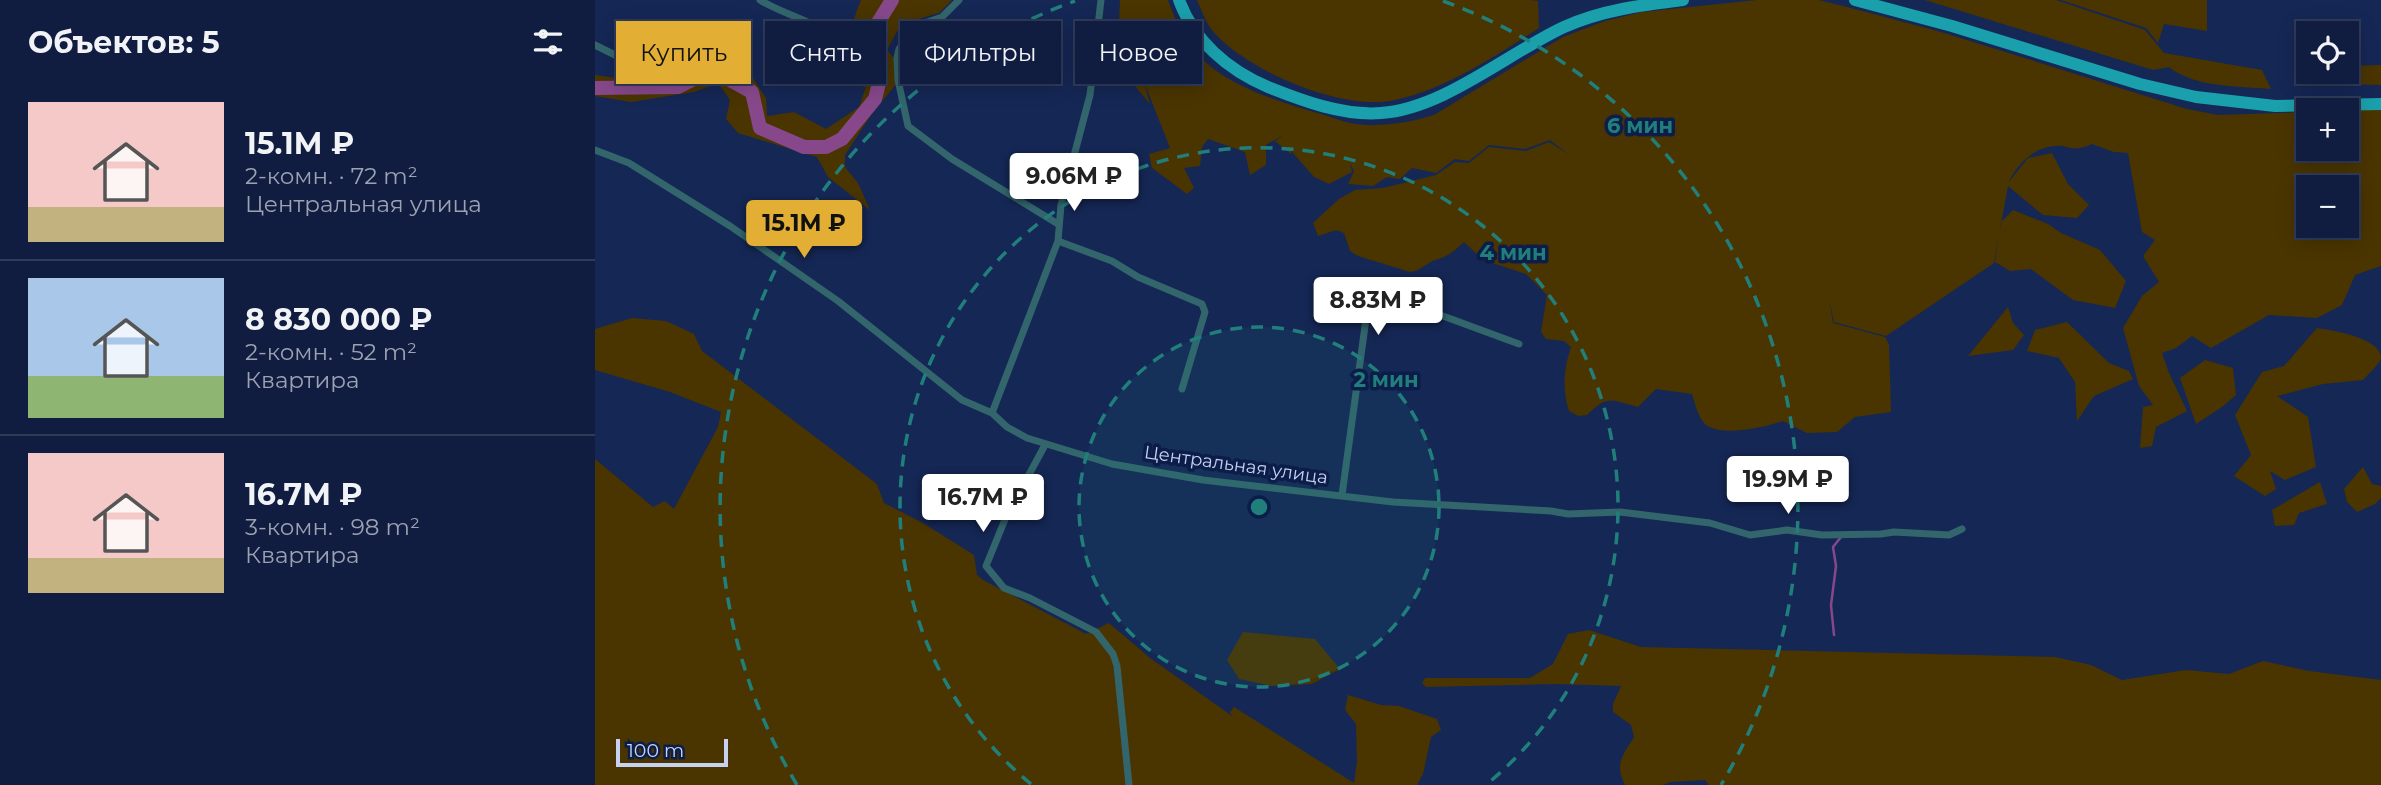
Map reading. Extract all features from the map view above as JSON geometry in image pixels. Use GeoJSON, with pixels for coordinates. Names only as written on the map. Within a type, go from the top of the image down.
{"type":"FeatureCollection","features":[{"type":"Feature","properties":{"kind":"main road"},"geometry":{"type":"LineString","coordinates":[[1179,0],[1189,24],[1199,38],[1212,52],[1247,78],[1286,94],[1340,110],[1379,114],[1433,99],[1542,38],[1585,19],[1634,6],[1683,0]]}},
{"type":"Feature","properties":{"kind":"main road"},"geometry":{"type":"LineString","coordinates":[[1855,0],[1952,26],[2140,84],[2196,97],[2275,106],[2381,104]]}},
{"type":"Feature","properties":{"kind":"street"},"geometry":{"type":"LineString","coordinates":[[760,0],[805,21]]}},
{"type":"Feature","properties":{"kind":"street"},"geometry":{"type":"LineString","coordinates":[[960,0],[942,17],[919,24],[899,49],[898,80],[908,126],[952,159],[1058,223]]}},
{"type":"Feature","properties":{"kind":"street"},"geometry":{"type":"LineString","coordinates":[[992,413],[1058,241],[1061,205],[1090,95],[1101,0]]}},
{"type":"Feature","properties":{"kind":"street"},"geometry":{"type":"LineString","coordinates":[[595,44],[616,55]]}},
{"type":"Feature","properties":{"kind":"street","name":"Центральная улица"},"geometry":{"type":"LineString","coordinates":[[595,150],[629,163],[730,226],[838,301],[962,400],[992,413],[1007,427],[1027,438],[1112,464],[1203,480],[1393,502],[1568,514],[1620,512],[1710,523],[1751,535],[1787,530],[1822,535],[1894,532],[1949,535],[1962,529]]}},
{"type":"Feature","properties":{"kind":"street"},"geometry":{"type":"LineString","coordinates":[[1058,241],[1112,261],[1138,277],[1202,304],[1205,312],[1182,389]]}},
{"type":"Feature","properties":{"kind":"street"},"geometry":{"type":"LineString","coordinates":[[1342,495],[1368,304],[1405,302],[1519,344]]}},
{"type":"Feature","properties":{"kind":"street"},"geometry":{"type":"LineString","coordinates":[[1045,445],[1006,517],[986,566],[1004,588],[1084,624],[1096,632],[1113,653],[1117,666],[1129,785]]}},
{"type":"Feature","properties":{"kind":"shaded area"},"geometry":{"type":"Polygon","coordinates":[[[861,0],[952,0],[939,13],[911,21],[900,21],[887,50],[900,65],[900,79],[871,115],[845,155],[845,167],[858,183],[870,210],[828,177],[817,157],[738,133],[726,119],[730,100],[719,84],[751,84],[751,77],[766,98],[767,116],[794,112],[826,129],[859,107],[866,87],[855,84],[886,84],[886,21],[854,21],[861,0]]]}},
{"type":"Feature","properties":{"kind":"shaded area"},"geometry":{"type":"Polygon","coordinates":[[[1120,0],[1168,0],[1176,21],[1119,21],[1120,0]]]}},
{"type":"Feature","properties":{"kind":"shaded area"},"geometry":{"type":"Polygon","coordinates":[[[1197,0],[1531,0],[1538,1],[1539,28],[1488,60],[1433,88],[1395,100],[1349,100],[1296,84],[1246,59],[1211,29],[1197,0]]]}},
{"type":"Feature","properties":{"kind":"shaded area"},"geometry":{"type":"Polygon","coordinates":[[[1757,0],[1819,0],[1941,32],[2187,109],[2218,115],[2296,112],[2296,161],[2359,161],[2359,110],[2381,109],[2381,266],[2355,275],[2342,305],[2317,318],[2269,315],[2211,348],[2192,336],[2176,348],[2162,353],[2187,411],[2156,427],[2152,446],[2140,448],[2143,407],[2153,405],[2139,386],[2123,328],[2142,296],[2159,282],[2143,256],[2155,240],[2142,232],[2128,153],[2114,152],[2092,144],[2079,148],[2046,147],[2026,158],[2008,183],[2028,158],[2052,153],[2068,184],[2089,205],[2077,218],[2043,215],[2008,186],[1994,263],[1886,336],[1834,322],[1829,299],[1833,323],[1885,337],[1889,344],[1891,412],[1855,417],[1837,432],[1807,433],[1783,421],[1733,431],[1713,429],[1706,425],[1692,394],[1656,389],[1638,407],[1610,400],[1600,404],[1587,415],[1578,416],[1569,411],[1565,395],[1565,371],[1571,347],[1564,341],[1546,339],[1541,332],[1547,295],[1526,274],[1483,260],[1464,242],[1447,255],[1410,272],[1358,256],[1350,251],[1344,233],[1336,230],[1318,236],[1313,223],[1339,199],[1355,190],[1383,188],[1436,175],[1455,162],[1469,163],[1489,147],[1526,151],[1549,142],[1568,154],[1550,140],[1525,149],[1489,145],[1469,161],[1455,159],[1436,173],[1412,168],[1400,179],[1387,177],[1373,186],[1348,184],[1354,171],[1350,163],[1352,172],[1329,184],[1314,177],[1293,153],[1293,149],[1291,154],[1275,141],[1285,134],[1266,145],[1266,165],[1250,175],[1245,152],[1208,139],[1202,147],[1200,166],[1184,168],[1194,188],[1187,194],[1152,168],[1149,154],[1170,148],[1145,84],[1202,84],[1202,58],[1235,82],[1273,99],[1345,122],[1382,125],[1434,115],[1563,37],[1605,21],[1642,12],[1757,0]]]}},
{"type":"Feature","properties":{"kind":"shaded area"},"geometry":{"type":"Polygon","coordinates":[[[1925,0],[2056,0],[2145,30],[2164,53],[2262,70],[2271,89],[2204,82],[2191,79],[2169,67],[2153,70],[1925,0]]]}},
{"type":"Feature","properties":{"kind":"shaded area"},"geometry":{"type":"Polygon","coordinates":[[[2061,0],[2207,0],[2207,31],[2164,24],[2158,43],[2146,28],[2061,0]]]}},
{"type":"Feature","properties":{"kind":"shaded area"},"geometry":{"type":"Polygon","coordinates":[[[2381,65],[2381,85],[2340,84],[2359,84],[2359,66],[2381,65]]]}},
{"type":"Feature","properties":{"kind":"shaded area"},"geometry":{"type":"Polygon","coordinates":[[[595,75],[616,78],[616,84],[715,84],[694,92],[631,102],[595,96],[595,75]]]}},
{"type":"Feature","properties":{"kind":"shaded area"},"geometry":{"type":"Polygon","coordinates":[[[1133,84],[1145,84],[1150,104],[1133,84]]]}},
{"type":"Feature","properties":{"kind":"shaded area"},"geometry":{"type":"Polygon","coordinates":[[[2013,210],[2100,250],[2126,281],[2115,308],[2073,300],[2031,269],[2010,271],[1995,262],[2001,222],[2013,210]]]}},
{"type":"Feature","properties":{"kind":"shaded area"},"geometry":{"type":"Polygon","coordinates":[[[2008,307],[2013,323],[2024,335],[2013,350],[1968,356],[2008,307]]]}},
{"type":"Feature","properties":{"kind":"shaded area"},"geometry":{"type":"Polygon","coordinates":[[[632,318],[666,321],[694,334],[702,351],[877,484],[884,503],[923,523],[974,555],[977,575],[983,580],[1086,634],[1109,623],[1150,658],[1232,716],[1230,712],[1234,707],[1354,783],[1357,761],[1356,724],[1345,710],[1348,695],[1381,705],[1399,706],[1437,719],[1441,730],[1431,737],[1423,774],[1417,785],[595,785],[595,459],[653,507],[665,501],[674,509],[718,427],[721,412],[670,392],[595,370],[595,329],[632,318]]]}},
{"type":"Feature","properties":{"kind":"shaded area"},"geometry":{"type":"Polygon","coordinates":[[[2067,322],[2109,363],[2129,371],[2133,379],[2094,396],[2077,421],[2075,382],[2059,358],[2027,351],[2035,330],[2067,322]]]}},
{"type":"Feature","properties":{"kind":"shaded area"},"geometry":{"type":"Polygon","coordinates":[[[2317,328],[2364,340],[2379,351],[2381,358],[2363,380],[2323,384],[2277,396],[2308,417],[2316,467],[2285,480],[2270,471],[2276,489],[2265,496],[2234,476],[2251,455],[2235,415],[2262,372],[2284,366],[2317,328]]]}},
{"type":"Feature","properties":{"kind":"shaded area"},"geometry":{"type":"Polygon","coordinates":[[[2205,360],[2233,368],[2236,395],[2196,424],[2180,378],[2205,360]]]}},
{"type":"Feature","properties":{"kind":"shaded area"},"geometry":{"type":"Polygon","coordinates":[[[2363,467],[2372,484],[2381,486],[2381,498],[2375,504],[2357,512],[2347,502],[2344,489],[2363,467]]]}},
{"type":"Feature","properties":{"kind":"shaded area"},"geometry":{"type":"Polygon","coordinates":[[[2320,482],[2327,504],[2299,513],[2294,525],[2275,526],[2272,510],[2320,482]]]}},
{"type":"Feature","properties":{"kind":"shaded area"},"geometry":{"type":"Polygon","coordinates":[[[1589,630],[1641,647],[2055,657],[2091,665],[2122,680],[2186,670],[2229,674],[2263,661],[2309,671],[2381,680],[2381,785],[1709,785],[1705,780],[1662,785],[1625,785],[1620,765],[1634,737],[1631,725],[1613,712],[1613,704],[1621,686],[1556,684],[1426,687],[1422,683],[1425,678],[1530,678],[1553,664],[1568,634],[1589,630]]]}},
{"type":"Feature","properties":{"kind":"shaded area"},"geometry":{"type":"Polygon","coordinates":[[[1243,632],[1315,639],[1340,669],[1312,684],[1272,686],[1239,679],[1227,660],[1243,632]]]}},
{"type":"Feature","properties":{"kind":"waterway"},"geometry":{"type":"LineString","coordinates":[[595,88],[678,87],[712,70],[752,92],[760,128],[804,147],[826,147],[842,139],[875,99],[879,83],[871,34],[892,0]]}},
{"type":"Feature","properties":{"kind":"waterway"},"geometry":{"type":"LineString","coordinates":[[1834,635],[1831,605],[1836,566],[1833,547],[1841,537]]}}]}
